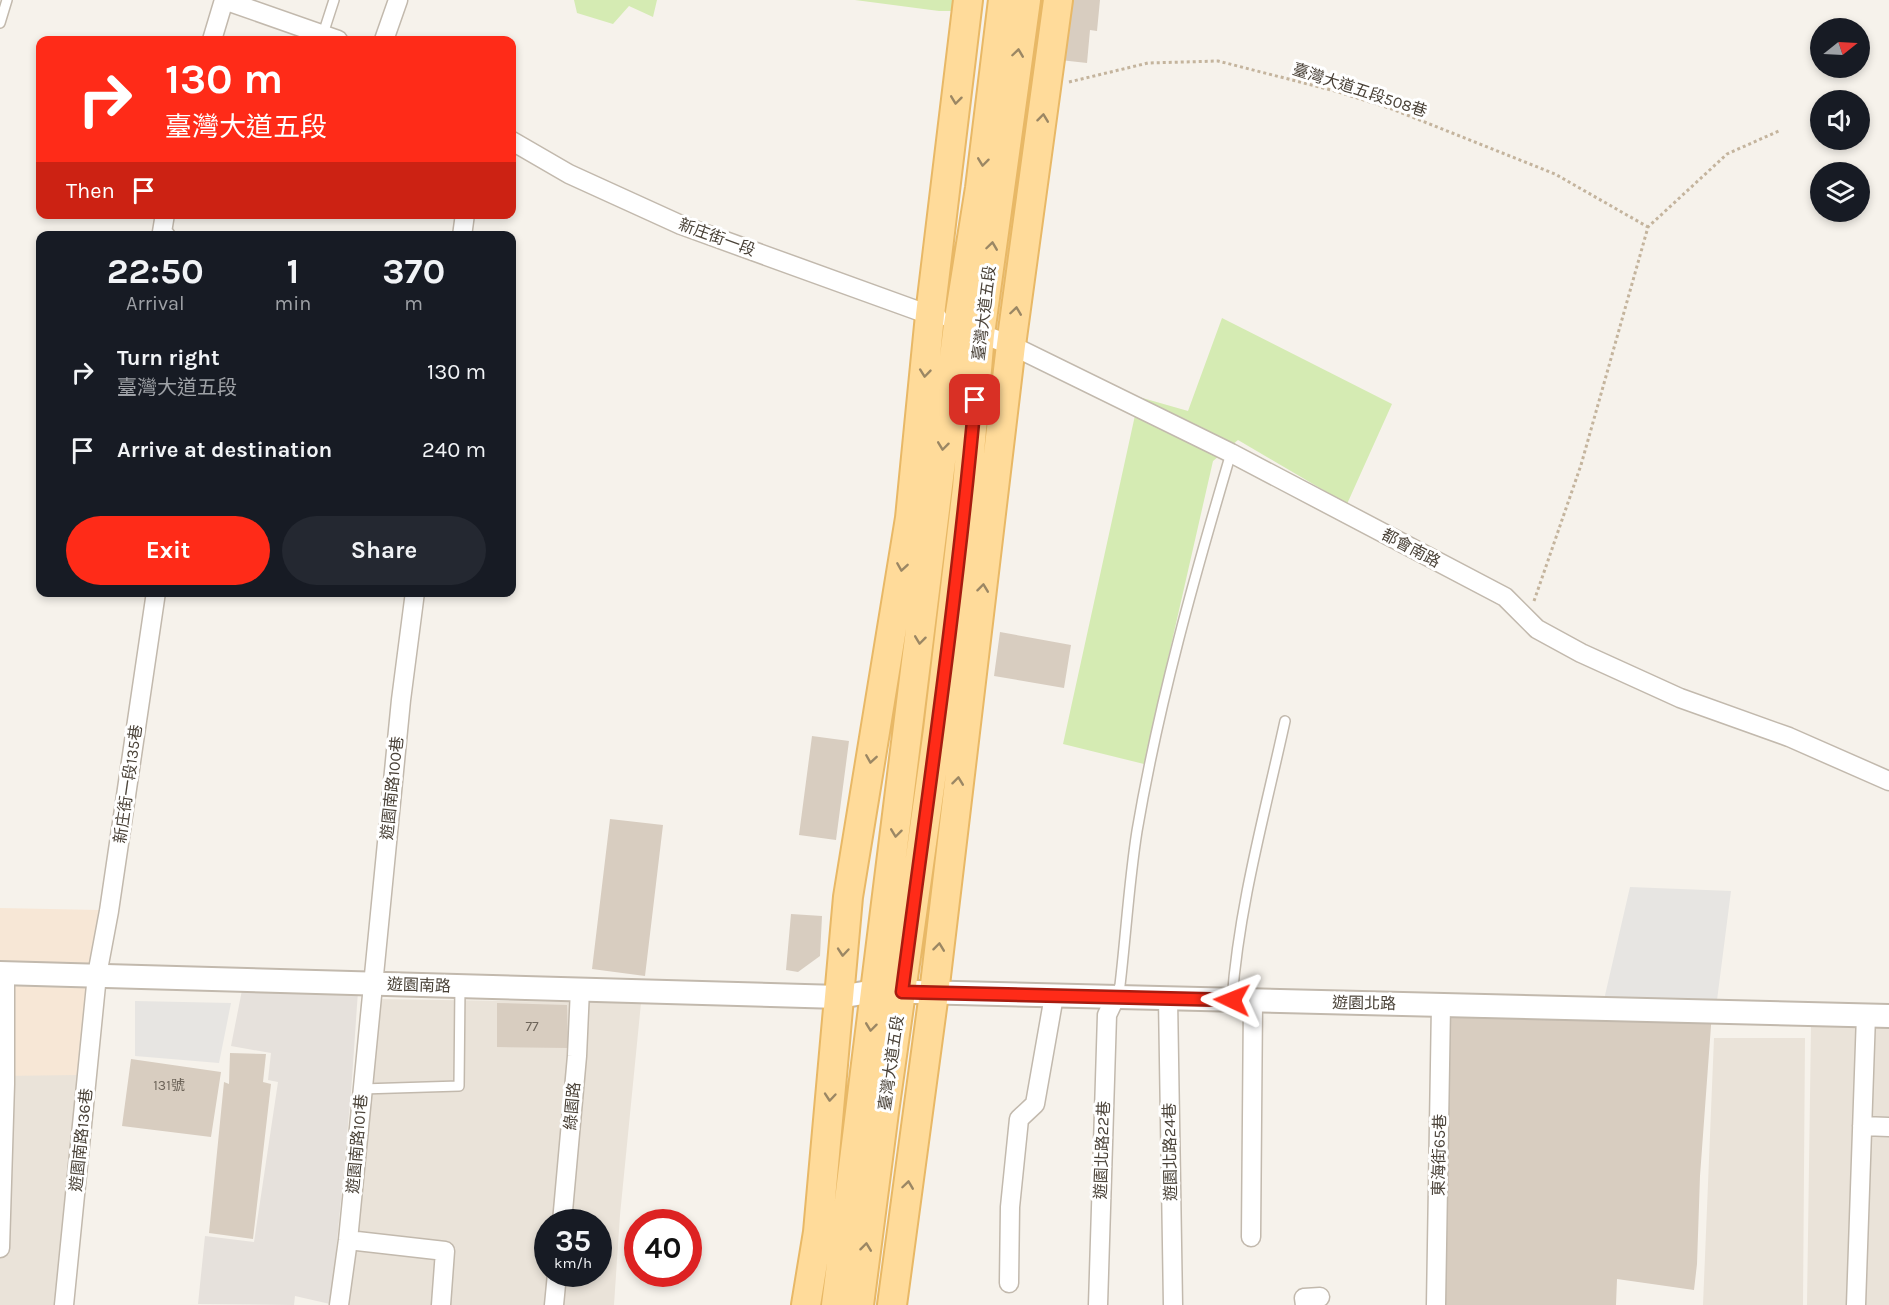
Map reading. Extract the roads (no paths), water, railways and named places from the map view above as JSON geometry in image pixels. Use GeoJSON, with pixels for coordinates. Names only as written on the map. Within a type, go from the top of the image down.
{"type":"FeatureCollection","features":[{"type":"Feature","properties":{"kind":"main road"},"geometry":{"type":"LineString","coordinates":[[806,1305],[818,1232],[848,897],[910,518],[930,315],[968,0]]}},
{"type":"Feature","properties":{"kind":"main road","name":"臺灣大道五段"},"geometry":{"type":"LineString","coordinates":[[836,1305],[888,992],[939,719],[963,523],[969,330],[980,188],[1003,0]]}},
{"type":"Feature","properties":{"kind":"main road","name":"臺灣大道五段"},"geometry":{"type":"LineString","coordinates":[[969,330],[1026,0]]}},
{"type":"Feature","properties":{"kind":"main road","name":"臺灣大道五段"},"geometry":{"type":"LineString","coordinates":[[892,1305],[934,993],[1011,345],[1058,0]]}},
{"type":"Feature","properties":{"kind":"main road","name":"臺灣大道五段"},"geometry":{"type":"LineString","coordinates":[[859,1305],[884,1112],[888,992]]}},
{"type":"Feature","properties":{"kind":"street"},"geometry":{"type":"LineString","coordinates":[[213,36],[224,0],[327,36]]}},
{"type":"Feature","properties":{"kind":"street"},"geometry":{"type":"LineString","coordinates":[[385,36],[398,0]]}},
{"type":"Feature","properties":{"kind":"street","name":"新庄街一段"},"geometry":{"type":"LineString","coordinates":[[516,143],[569,174],[681,225],[930,315]]}},
{"type":"Feature","properties":{"kind":"street","name":"都會南路"},"geometry":{"type":"LineString","coordinates":[[930,315],[1011,345],[1231,453],[1504,597],[1537,628],[1581,653],[1680,698],[1789,737],[1889,781]]}},
{"type":"Feature","properties":{"kind":"street","name":"新庄街一段135巷"},"geometry":{"type":"LineString","coordinates":[[97,975],[109,911],[155,597]]}},
{"type":"Feature","properties":{"kind":"street","name":"遊園南路100巷"},"geometry":{"type":"LineString","coordinates":[[373,983],[401,700],[414,597]]}},
{"type":"Feature","properties":{"kind":"street"},"geometry":{"type":"LineString","coordinates":[[0,1248],[3,973]]}},
{"type":"Feature","properties":{"kind":"street","name":"遊園南路"},"geometry":{"type":"LineString","coordinates":[[3,973],[839,997]]}},
{"type":"Feature","properties":{"kind":"street","name":"遊園南路136巷"},"geometry":{"type":"LineString","coordinates":[[64,1305],[97,975]]}},
{"type":"Feature","properties":{"kind":"street","name":"遊園南路101巷"},"geometry":{"type":"LineString","coordinates":[[339,1305],[348,1240],[373,983]]}},
{"type":"Feature","properties":{"kind":"street","name":"綠園路"},"geometry":{"type":"LineString","coordinates":[[563,1209],[577,1056],[580,989]]}},
{"type":"Feature","properties":{"kind":"street","name":"遊園北路"},"geometry":{"type":"LineString","coordinates":[[839,997],[888,992],[1116,996],[1889,1016]]}},
{"type":"Feature","properties":{"kind":"street"},"geometry":{"type":"LineString","coordinates":[[1009,1283],[1010,1207],[1019,1119],[1035,1104],[1054,996]]}},
{"type":"Feature","properties":{"kind":"street","name":"遊園北路22巷"},"geometry":{"type":"LineString","coordinates":[[1098,1305],[1107,1015],[1116,996]]}},
{"type":"Feature","properties":{"kind":"street","name":"遊園北路24巷"},"geometry":{"type":"LineString","coordinates":[[1168,999],[1173,1305]]}},
{"type":"Feature","properties":{"kind":"street"},"geometry":{"type":"LineString","coordinates":[[1243,1000],[1251,1237]]}},
{"type":"Feature","properties":{"kind":"street","name":"東海街65巷"},"geometry":{"type":"LineString","coordinates":[[1436,1305],[1441,1005]]}},
{"type":"Feature","properties":{"kind":"street"},"geometry":{"type":"LineString","coordinates":[[1856,1305],[1866,1015]]}},
{"type":"Feature","properties":{"kind":"street"},"geometry":{"type":"LineString","coordinates":[[1862,1126],[1889,1126]]}},
{"type":"Feature","properties":{"kind":"street"},"geometry":{"type":"LineString","coordinates":[[348,1240],[445,1251],[441,1305]]}},
{"type":"Feature","properties":{"kind":"street"},"geometry":{"type":"LineString","coordinates":[[554,1305],[556,1287]]}},
{"type":"Feature","properties":{"kind":"lane"},"geometry":{"type":"LineString","coordinates":[[0,23],[7,0]]}},
{"type":"Feature","properties":{"kind":"lane"},"geometry":{"type":"LineString","coordinates":[[330,36],[334,0]]}},
{"type":"Feature","properties":{"kind":"lane"},"geometry":{"type":"LineString","coordinates":[[1116,996],[1120,985],[1137,833],[1163,700],[1191,587],[1231,453]]}},
{"type":"Feature","properties":{"kind":"lane"},"geometry":{"type":"LineString","coordinates":[[1243,1000],[1235,964],[1250,874],[1285,721]]}},
{"type":"Feature","properties":{"kind":"lane"},"geometry":{"type":"LineString","coordinates":[[362,1089],[459,1086],[460,986]]}}]}
